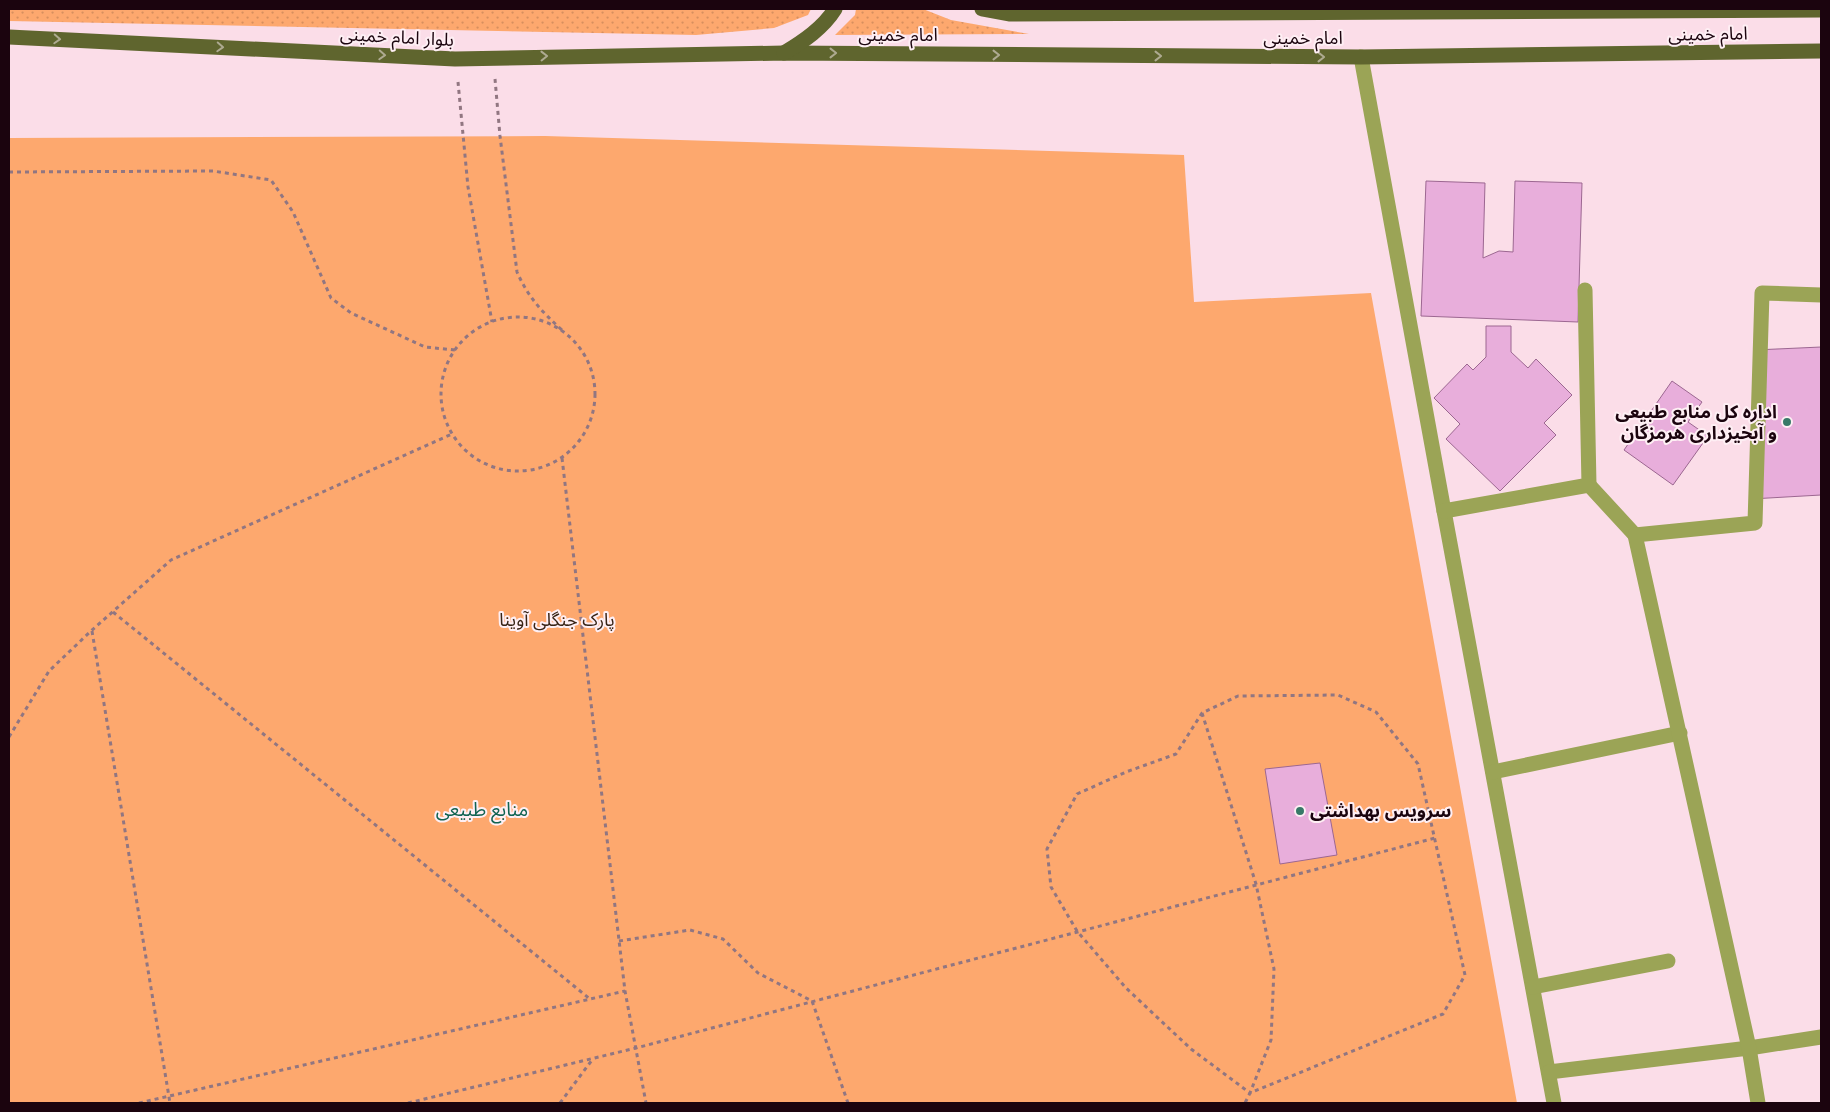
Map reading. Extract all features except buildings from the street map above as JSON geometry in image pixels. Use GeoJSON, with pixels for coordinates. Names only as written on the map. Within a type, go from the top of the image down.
{"type":"FeatureCollection","features":[{"type":"Feature","properties":{"kind":"main road"},"geometry":{"type":"LineString","coordinates":[[784,53],[800,44],[827,22],[835,9]]}},
{"type":"Feature","properties":{"kind":"main road"},"geometry":{"type":"LineString","coordinates":[[982,9],[1009,14],[1821,10]]}},
{"type":"Feature","properties":{"kind":"main road","name":"بلوار امام خمینی"},"geometry":{"type":"LineString","coordinates":[[9,37],[455,59],[784,53]]}},
{"type":"Feature","properties":{"kind":"main road","name":"امام خمینی"},"geometry":{"type":"LineString","coordinates":[[784,53],[1361,57],[1821,52]]}},
{"type":"Feature","properties":{"kind":"street"},"geometry":{"type":"LineString","coordinates":[[1361,57],[1554,1103]]}},
{"type":"Feature","properties":{"kind":"street"},"geometry":{"type":"LineString","coordinates":[[1585,290],[1589,485],[1635,535],[1749,1048],[1758,1103]]}},
{"type":"Feature","properties":{"kind":"street"},"geometry":{"type":"LineString","coordinates":[[1635,535],[1754,523],[1762,293],[1821,295]]}},
{"type":"Feature","properties":{"kind":"street"},"geometry":{"type":"LineString","coordinates":[[1444,511],[1589,485]]}},
{"type":"Feature","properties":{"kind":"street"},"geometry":{"type":"LineString","coordinates":[[1493,772],[1680,733]]}},
{"type":"Feature","properties":{"kind":"street"},"geometry":{"type":"LineString","coordinates":[[1533,986],[1668,961]]}},
{"type":"Feature","properties":{"kind":"street"},"geometry":{"type":"LineString","coordinates":[[1549,1072],[1749,1048],[1821,1037]]}},
{"type":"Feature","properties":{"kind":"path"},"geometry":{"type":"LineString","coordinates":[[494,57],[500,136],[517,272],[526,290],[543,313],[566,334],[585,356],[594,383],[594,412],[582,438],[562,458],[539,469],[515,472],[490,466],[469,454],[452,434],[444,414],[441,391],[445,369],[455,350],[471,333],[492,322],[518,317],[543,322],[566,334]]}},
{"type":"Feature","properties":{"kind":"path"},"geometry":{"type":"LineString","coordinates":[[455,59],[468,187],[492,322]]}},
{"type":"Feature","properties":{"kind":"path"},"geometry":{"type":"LineString","coordinates":[[9,172],[213,171],[271,180],[293,212],[331,298],[351,313],[425,347],[455,350]]}},
{"type":"Feature","properties":{"kind":"path"},"geometry":{"type":"LineString","coordinates":[[9,737],[49,671],[171,560],[452,434]]}},
{"type":"Feature","properties":{"kind":"path"},"geometry":{"type":"LineString","coordinates":[[562,458],[625,991],[646,1103]]}},
{"type":"Feature","properties":{"kind":"path"},"geometry":{"type":"LineString","coordinates":[[113,612],[590,999]]}},
{"type":"Feature","properties":{"kind":"path"},"geometry":{"type":"LineString","coordinates":[[92,631],[170,1103]]}},
{"type":"Feature","properties":{"kind":"path"},"geometry":{"type":"LineString","coordinates":[[1338,695],[1376,712],[1418,764],[1465,975],[1443,1014],[1250,1093],[1191,1049],[1133,994],[1077,931],[1051,887],[1046,849],[1077,794],[1126,772],[1176,754],[1202,713],[1238,696],[1338,695]]}},
{"type":"Feature","properties":{"kind":"path"},"geometry":{"type":"LineString","coordinates":[[1202,713],[1256,884],[1274,969],[1271,1040],[1245,1103]]}},
{"type":"Feature","properties":{"kind":"path"},"geometry":{"type":"LineString","coordinates":[[408,1103],[636,1048],[1435,838]]}},
{"type":"Feature","properties":{"kind":"path"},"geometry":{"type":"LineString","coordinates":[[619,941],[690,930],[723,939],[758,973],[812,1001],[848,1103]]}},
{"type":"Feature","properties":{"kind":"path"},"geometry":{"type":"LineString","coordinates":[[139,1103],[625,991]]}},
{"type":"Feature","properties":{"kind":"path"},"geometry":{"type":"LineString","coordinates":[[560,1103],[593,1058]]}},
{"type":"Feature","properties":{"kind":"green space"},"geometry":{"type":"Polygon","coordinates":[[[9,9],[811,9],[808,15],[774,28],[696,35],[9,21],[9,9]]]}},
{"type":"Feature","properties":{"kind":"green space"},"geometry":{"type":"Polygon","coordinates":[[[856,9],[923,9],[951,20],[1029,34],[835,35],[855,15],[856,9]]]}},
{"type":"Feature","properties":{"kind":"green space","name":"پارک جنگلی آوینا"},"geometry":{"type":"Polygon","coordinates":[[[545,136],[1184,155],[1194,302],[1371,293],[1517,1103],[9,1103],[9,138],[545,136]]]}},
{"type":"Feature","properties":{"kind":"place","name":"اداره کل منابع طبیعی و آبخیزداری هرمزگان"},"geometry":{"type":"Point","coordinates":[1787,422]}},
{"type":"Feature","properties":{"kind":"place","name":"سرویس بهداشتی"},"geometry":{"type":"Point","coordinates":[1300,811]}},
{"type":"Feature","properties":{"kind":"district","name":"منابع طبیعی"},"geometry":{"type":"Point","coordinates":[482,809]}}]}
